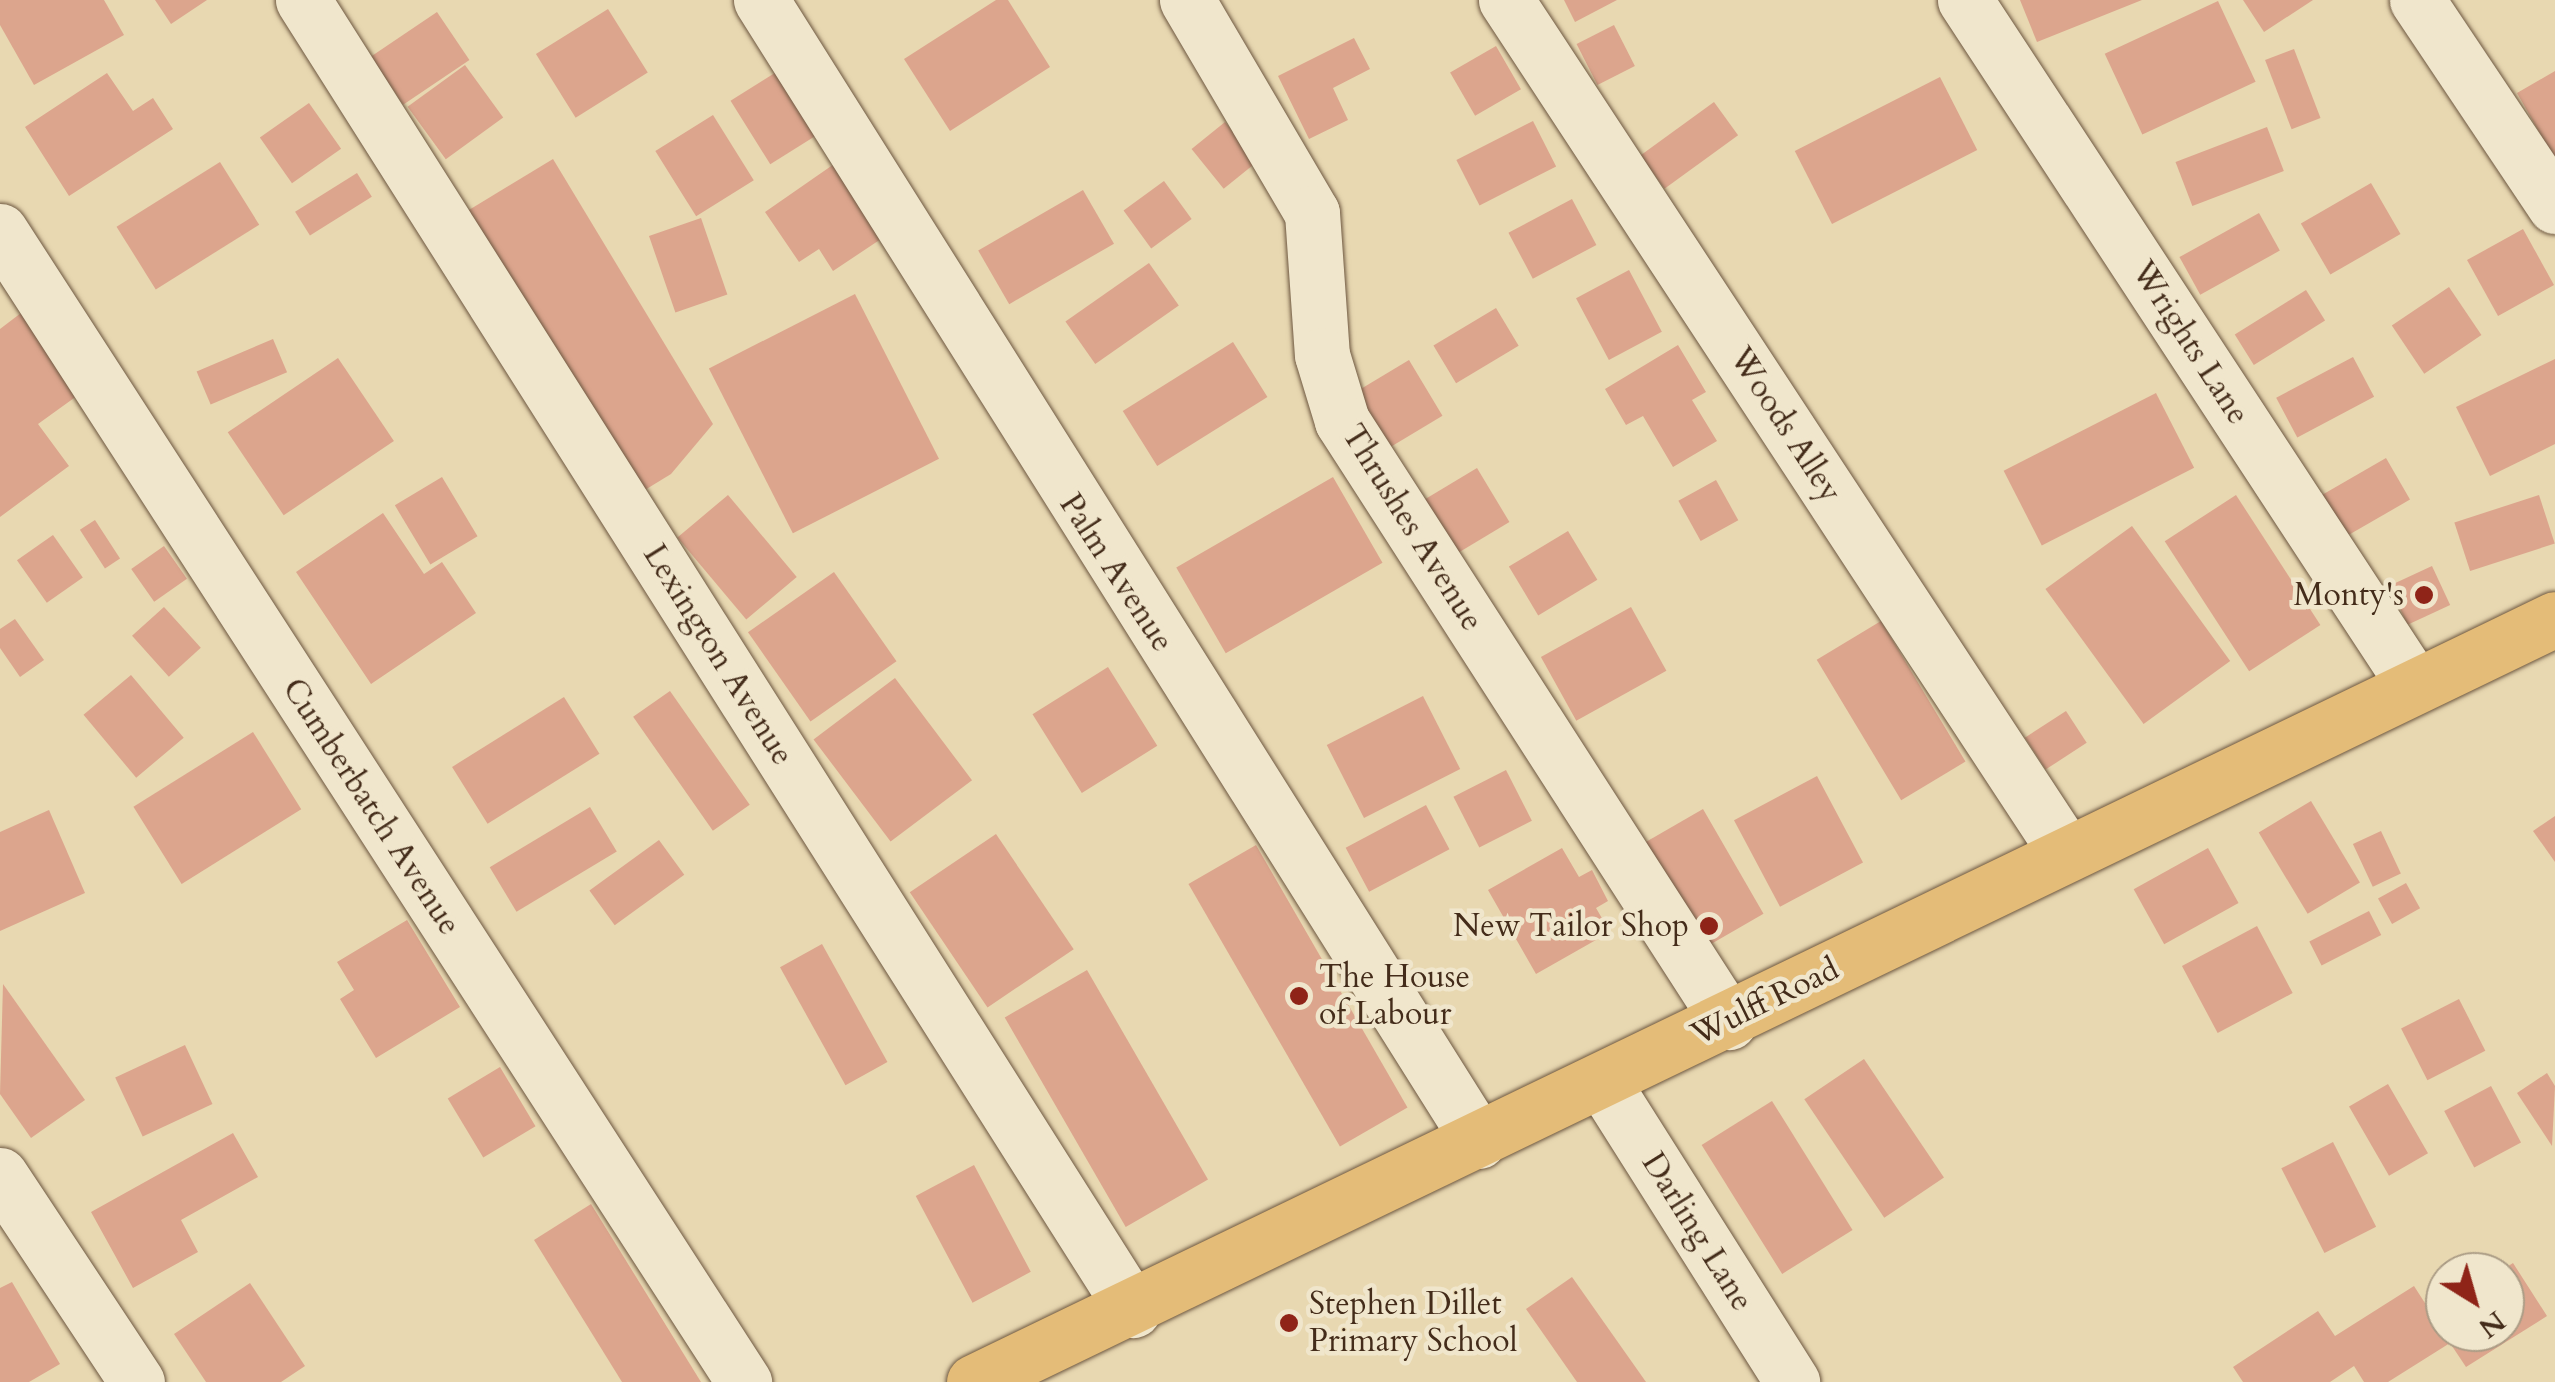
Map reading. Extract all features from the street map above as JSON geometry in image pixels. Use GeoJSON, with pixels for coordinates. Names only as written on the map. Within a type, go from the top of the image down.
{"type":"FeatureCollection","features":[{"type":"Feature","properties":{"kind":"main road","name":"Wulff Road"},"geometry":{"type":"LineString","coordinates":[[974,1382],[1134,1310],[1728,1022],[2064,851],[2555,618]]}},
{"type":"Feature","properties":{"kind":"street","name":"Lexington Avenue"},"geometry":{"type":"LineString","coordinates":[[304,0],[1134,1310]]}},
{"type":"Feature","properties":{"kind":"street","name":"Palm Avenue"},"geometry":{"type":"LineString","coordinates":[[761,0],[1479,1141]]}},
{"type":"Feature","properties":{"kind":"street","name":"Thrushes Avenue"},"geometry":{"type":"LineString","coordinates":[[1187,0],[1312,213],[1322,354],[1342,421],[1728,1022]]}},
{"type":"Feature","properties":{"kind":"street","name":"Woods Alley"},"geometry":{"type":"LineString","coordinates":[[1506,0],[2064,851]]}},
{"type":"Feature","properties":{"kind":"street","name":"Wrights Lane"},"geometry":{"type":"LineString","coordinates":[[1965,0],[2415,686]]}},
{"type":"Feature","properties":{"kind":"street"},"geometry":{"type":"LineString","coordinates":[[2417,0],[2555,206]]}},
{"type":"Feature","properties":{"kind":"street","name":"Cumberbatch Avenue"},"geometry":{"type":"LineString","coordinates":[[0,232],[744,1382]]}},
{"type":"Feature","properties":{"kind":"street","name":"Darling Lane"},"geometry":{"type":"LineString","coordinates":[[1602,1082],[1792,1382]]}},
{"type":"Feature","properties":{"kind":"street"},"geometry":{"type":"LineString","coordinates":[[0,1176],[137,1382]]}},
{"type":"Feature","properties":{"kind":"building"},"geometry":{"type":"Polygon","coordinates":[[[0,0],[104,0],[124,35],[34,85],[0,25],[0,0]]]}},
{"type":"Feature","properties":{"kind":"building"},"geometry":{"type":"Polygon","coordinates":[[[155,0],[207,0],[171,24],[155,0]]]}},
{"type":"Feature","properties":{"kind":"building"},"geometry":{"type":"Polygon","coordinates":[[[996,0],[1008,0],[1050,67],[950,131],[904,59],[996,0]]]}},
{"type":"Feature","properties":{"kind":"building"},"geometry":{"type":"Polygon","coordinates":[[[1564,0],[1617,0],[1575,22],[1564,0]]]}},
{"type":"Feature","properties":{"kind":"building"},"geometry":{"type":"Polygon","coordinates":[[[2020,0],[2142,0],[2037,42],[2020,0]]]}},
{"type":"Feature","properties":{"kind":"building"},"geometry":{"type":"Polygon","coordinates":[[[2243,0],[2313,0],[2264,32],[2243,0]]]}},
{"type":"Feature","properties":{"kind":"building"},"geometry":{"type":"Polygon","coordinates":[[[2218,1],[2256,82],[2142,134],[2105,54],[2218,1]]]}},
{"type":"Feature","properties":{"kind":"building"},"geometry":{"type":"Polygon","coordinates":[[[608,9],[648,73],[576,118],[536,54],[608,9]]]}},
{"type":"Feature","properties":{"kind":"building"},"geometry":{"type":"Polygon","coordinates":[[[437,12],[469,60],[403,105],[371,57],[437,12]]]}},
{"type":"Feature","properties":{"kind":"building"},"geometry":{"type":"Polygon","coordinates":[[[1614,25],[1635,66],[1597,85],[1577,44],[1614,25]]]}},
{"type":"Feature","properties":{"kind":"building"},"geometry":{"type":"Polygon","coordinates":[[[1354,38],[1370,69],[1333,88],[1348,120],[1309,139],[1278,76],[1354,38]]]}},
{"type":"Feature","properties":{"kind":"building"},"geometry":{"type":"Polygon","coordinates":[[[1496,46],[1521,89],[1475,116],[1450,72],[1496,46]]]}},
{"type":"Feature","properties":{"kind":"building"},"geometry":{"type":"Polygon","coordinates":[[[2294,49],[2321,118],[2292,129],[2265,60],[2294,49]]]}},
{"type":"Feature","properties":{"kind":"building"},"geometry":{"type":"Polygon","coordinates":[[[465,65],[503,118],[446,159],[408,107],[465,65]]]}},
{"type":"Feature","properties":{"kind":"building"},"geometry":{"type":"Polygon","coordinates":[[[778,71],[818,135],[770,164],[731,101],[778,71]]]}},
{"type":"Feature","properties":{"kind":"building"},"geometry":{"type":"Polygon","coordinates":[[[2555,71],[2555,160],[2517,93],[2555,71]]]}},
{"type":"Feature","properties":{"kind":"building"},"geometry":{"type":"Polygon","coordinates":[[[107,73],[133,111],[153,98],[173,129],[69,196],[25,127],[107,73]]]}},
{"type":"Feature","properties":{"kind":"building"},"geometry":{"type":"Polygon","coordinates":[[[1940,77],[1977,150],[1832,224],[1795,151],[1940,77]]]}},
{"type":"Feature","properties":{"kind":"building"},"geometry":{"type":"Polygon","coordinates":[[[1714,102],[1738,135],[1664,189],[1640,155],[1714,102]]]}},
{"type":"Feature","properties":{"kind":"building"},"geometry":{"type":"Polygon","coordinates":[[[309,103],[341,149],[292,183],[260,137],[309,103]]]}},
{"type":"Feature","properties":{"kind":"building"},"geometry":{"type":"Polygon","coordinates":[[[713,115],[754,180],[696,216],[655,151],[713,115]]]}},
{"type":"Feature","properties":{"kind":"building"},"geometry":{"type":"Polygon","coordinates":[[[1533,121],[1556,166],[1480,205],[1456,160],[1533,121]]]}},
{"type":"Feature","properties":{"kind":"building"},"geometry":{"type":"Polygon","coordinates":[[[1225,122],[1257,162],[1224,189],[1192,149],[1225,122]]]}},
{"type":"Feature","properties":{"kind":"building"},"geometry":{"type":"Polygon","coordinates":[[[2267,127],[2284,171],[2192,206],[2176,162],[2267,127]]]}},
{"type":"Feature","properties":{"kind":"building"},"geometry":{"type":"Polygon","coordinates":[[[553,159],[713,424],[671,474],[635,496],[464,213],[553,159]]]}},
{"type":"Feature","properties":{"kind":"building"},"geometry":{"type":"Polygon","coordinates":[[[220,162],[259,225],[156,289],[117,227],[220,162]]]}},
{"type":"Feature","properties":{"kind":"building"},"geometry":{"type":"Polygon","coordinates":[[[837,162],[887,235],[833,271],[819,249],[799,262],[765,212],[837,162]]]}},
{"type":"Feature","properties":{"kind":"building"},"geometry":{"type":"Polygon","coordinates":[[[357,173],[372,197],[310,235],[295,212],[357,173]]]}},
{"type":"Feature","properties":{"kind":"building"},"geometry":{"type":"Polygon","coordinates":[[[1164,181],[1192,219],[1151,248],[1124,210],[1164,181]]]}},
{"type":"Feature","properties":{"kind":"building"},"geometry":{"type":"Polygon","coordinates":[[[2371,183],[2400,234],[2330,275],[2301,224],[2371,183]]]}},
{"type":"Feature","properties":{"kind":"building"},"geometry":{"type":"Polygon","coordinates":[[[1083,190],[1114,244],[1009,304],[978,251],[1083,190]]]}},
{"type":"Feature","properties":{"kind":"building"},"geometry":{"type":"Polygon","coordinates":[[[1572,199],[1596,245],[1533,279],[1508,233],[1572,199]]]}},
{"type":"Feature","properties":{"kind":"building"},"geometry":{"type":"Polygon","coordinates":[[[2259,213],[2280,251],[2200,295],[2179,257],[2259,213]]]}},
{"type":"Feature","properties":{"kind":"building"},"geometry":{"type":"Polygon","coordinates":[[[701,218],[727,295],[675,312],[649,236],[701,218]]]}},
{"type":"Feature","properties":{"kind":"building"},"geometry":{"type":"Polygon","coordinates":[[[2523,229],[2554,285],[2498,316],[2467,260],[2523,229]]]}},
{"type":"Feature","properties":{"kind":"building"},"geometry":{"type":"Polygon","coordinates":[[[1149,263],[1179,306],[1095,364],[1065,322],[1149,263]]]}},
{"type":"Feature","properties":{"kind":"building"},"geometry":{"type":"Polygon","coordinates":[[[1629,270],[1662,332],[1609,360],[1576,298],[1629,270]]]}},
{"type":"Feature","properties":{"kind":"building"},"geometry":{"type":"Polygon","coordinates":[[[2449,287],[2481,335],[2424,374],[2392,326],[2449,287]]]}},
{"type":"Feature","properties":{"kind":"building"},"geometry":{"type":"Polygon","coordinates":[[[2306,290],[2325,321],[2254,365],[2235,335],[2306,290]]]}},
{"type":"Feature","properties":{"kind":"building"},"geometry":{"type":"Polygon","coordinates":[[[855,294],[939,459],[793,533],[709,368],[855,294]]]}},
{"type":"Feature","properties":{"kind":"building"},"geometry":{"type":"Polygon","coordinates":[[[1496,308],[1519,346],[1456,383],[1433,346],[1496,308]]]}},
{"type":"Feature","properties":{"kind":"building"},"geometry":{"type":"Polygon","coordinates":[[[21,313],[81,393],[38,424],[69,466],[0,517],[0,329],[21,313]]]}},
{"type":"Feature","properties":{"kind":"building"},"geometry":{"type":"Polygon","coordinates":[[[273,339],[287,372],[211,405],[197,371],[273,339]]]}},
{"type":"Feature","properties":{"kind":"building"},"geometry":{"type":"Polygon","coordinates":[[[1233,342],[1267,397],[1157,466],[1123,411],[1233,342]]]}},
{"type":"Feature","properties":{"kind":"building"},"geometry":{"type":"Polygon","coordinates":[[[1678,345],[1706,392],[1692,400],[1717,441],[1673,467],[1643,416],[1626,425],[1605,389],[1678,345]]]}},
{"type":"Feature","properties":{"kind":"building"},"geometry":{"type":"Polygon","coordinates":[[[2353,357],[2374,397],[2297,438],[2276,398],[2353,357]]]}},
{"type":"Feature","properties":{"kind":"building"},"geometry":{"type":"Polygon","coordinates":[[[338,358],[394,441],[284,515],[228,432],[338,358]]]}},
{"type":"Feature","properties":{"kind":"building"},"geometry":{"type":"Polygon","coordinates":[[[2555,359],[2555,444],[2490,476],[2456,407],[2555,359]]]}},
{"type":"Feature","properties":{"kind":"building"},"geometry":{"type":"Polygon","coordinates":[[[1409,360],[1442,416],[1386,450],[1352,394],[1409,360]]]}},
{"type":"Feature","properties":{"kind":"building"},"geometry":{"type":"Polygon","coordinates":[[[2156,393],[2194,468],[2042,545],[2004,471],[2156,393]]]}},
{"type":"Feature","properties":{"kind":"building"},"geometry":{"type":"Polygon","coordinates":[[[2386,458],[2410,500],[2345,537],[2321,496],[2386,458]]]}},
{"type":"Feature","properties":{"kind":"building"},"geometry":{"type":"Polygon","coordinates":[[[1477,468],[1509,522],[1452,557],[1420,503],[1477,468]]]}},
{"type":"Feature","properties":{"kind":"building"},"geometry":{"type":"Polygon","coordinates":[[[442,477],[478,536],[430,564],[395,505],[442,477]]]}},
{"type":"Feature","properties":{"kind":"building"},"geometry":{"type":"Polygon","coordinates":[[[1333,477],[1382,563],[1226,653],[1176,568],[1333,477]]]}},
{"type":"Feature","properties":{"kind":"building"},"geometry":{"type":"Polygon","coordinates":[[[1716,480],[1738,520],[1701,541],[1678,501],[1716,480]]]}},
{"type":"Feature","properties":{"kind":"building"},"geometry":{"type":"Polygon","coordinates":[[[728,495],[797,577],[746,619],[677,537],[728,495]]]}},
{"type":"Feature","properties":{"kind":"building"},"geometry":{"type":"Polygon","coordinates":[[[2236,495],[2320,625],[2249,671],[2165,541],[2236,495]]]}},
{"type":"Feature","properties":{"kind":"building"},"geometry":{"type":"Polygon","coordinates":[[[2539,495],[2555,544],[2470,571],[2454,523],[2539,495]]]}},
{"type":"Feature","properties":{"kind":"building"},"geometry":{"type":"Polygon","coordinates":[[[383,513],[424,574],[442,562],[476,613],[371,684],[296,572],[383,513]]]}},
{"type":"Feature","properties":{"kind":"building"},"geometry":{"type":"Polygon","coordinates":[[[95,520],[120,559],[105,568],[80,530],[95,520]]]}},
{"type":"Feature","properties":{"kind":"building"},"geometry":{"type":"Polygon","coordinates":[[[2132,526],[2230,661],[2144,724],[2045,589],[2132,526]]]}},
{"type":"Feature","properties":{"kind":"building"},"geometry":{"type":"Polygon","coordinates":[[[1568,531],[1597,580],[1538,615],[1509,567],[1568,531]]]}},
{"type":"Feature","properties":{"kind":"building"},"geometry":{"type":"Polygon","coordinates":[[[53,535],[83,578],[47,603],[17,560],[53,535]]]}},
{"type":"Feature","properties":{"kind":"building"},"geometry":{"type":"Polygon","coordinates":[[[164,546],[187,579],[154,602],[131,569],[164,546]]]}},
{"type":"Feature","properties":{"kind":"building"},"geometry":{"type":"Polygon","coordinates":[[[2432,566],[2450,605],[2408,625],[2389,586],[2432,566]]]}},
{"type":"Feature","properties":{"kind":"building"},"geometry":{"type":"Polygon","coordinates":[[[834,572],[897,661],[811,722],[748,632],[834,572]]]}},
{"type":"Feature","properties":{"kind":"building"},"geometry":{"type":"Polygon","coordinates":[[[164,607],[201,648],[169,677],[132,636],[164,607]]]}},
{"type":"Feature","properties":{"kind":"building"},"geometry":{"type":"Polygon","coordinates":[[[1631,607],[1666,671],[1576,721],[1541,657],[1631,607]]]}},
{"type":"Feature","properties":{"kind":"building"},"geometry":{"type":"Polygon","coordinates":[[[15,619],[44,660],[20,677],[0,648],[0,629],[15,619]]]}},
{"type":"Feature","properties":{"kind":"building"},"geometry":{"type":"Polygon","coordinates":[[[1881,621],[1965,762],[1901,800],[1817,660],[1881,621]]]}},
{"type":"Feature","properties":{"kind":"building"},"geometry":{"type":"Polygon","coordinates":[[[1108,667],[1157,746],[1082,793],[1033,714],[1108,667]]]}},
{"type":"Feature","properties":{"kind":"building"},"geometry":{"type":"Polygon","coordinates":[[[131,675],[184,738],[136,778],[84,715],[131,675]]]}},
{"type":"Feature","properties":{"kind":"building"},"geometry":{"type":"Polygon","coordinates":[[[895,678],[972,780],[891,842],[814,739],[895,678]]]}},
{"type":"Feature","properties":{"kind":"building"},"geometry":{"type":"Polygon","coordinates":[[[670,691],[750,805],[713,831],[633,717],[670,691]]]}},
{"type":"Feature","properties":{"kind":"building"},"geometry":{"type":"Polygon","coordinates":[[[1423,696],[1460,769],[1364,818],[1327,745],[1423,696]]]}},
{"type":"Feature","properties":{"kind":"building"},"geometry":{"type":"Polygon","coordinates":[[[564,697],[600,754],[488,824],[452,767],[564,697]]]}},
{"type":"Feature","properties":{"kind":"building"},"geometry":{"type":"Polygon","coordinates":[[[2066,711],[2087,743],[2046,770],[2025,738],[2066,711]]]}},
{"type":"Feature","properties":{"kind":"building"},"geometry":{"type":"Polygon","coordinates":[[[253,732],[301,809],[182,884],[133,807],[253,732]]]}},
{"type":"Feature","properties":{"kind":"building"},"geometry":{"type":"Polygon","coordinates":[[[1506,770],[1532,821],[1479,848],[1453,797],[1506,770]]]}},
{"type":"Feature","properties":{"kind":"building"},"geometry":{"type":"Polygon","coordinates":[[[1817,776],[1863,863],[1780,907],[1734,820],[1817,776]]]}},
{"type":"Feature","properties":{"kind":"building"},"geometry":{"type":"Polygon","coordinates":[[[2311,801],[2360,882],[2308,914],[2259,832],[2311,801]]]}},
{"type":"Feature","properties":{"kind":"building"},"geometry":{"type":"Polygon","coordinates":[[[1426,805],[1449,849],[1369,892],[1346,848],[1426,805]]]}},
{"type":"Feature","properties":{"kind":"building"},"geometry":{"type":"Polygon","coordinates":[[[590,807],[617,852],[516,912],[490,867],[590,807]]]}},
{"type":"Feature","properties":{"kind":"building"},"geometry":{"type":"Polygon","coordinates":[[[1703,809],[1764,914],[1696,953],[1635,848],[1703,809]]]}},
{"type":"Feature","properties":{"kind":"building"},"geometry":{"type":"Polygon","coordinates":[[[49,810],[85,893],[0,931],[0,832],[49,810]]]}},
{"type":"Feature","properties":{"kind":"building"},"geometry":{"type":"Polygon","coordinates":[[[2555,816],[2555,862],[2533,831],[2555,816]]]}},
{"type":"Feature","properties":{"kind":"building"},"geometry":{"type":"Polygon","coordinates":[[[2381,831],[2401,874],[2373,887],[2353,844],[2381,831]]]}},
{"type":"Feature","properties":{"kind":"building"},"geometry":{"type":"Polygon","coordinates":[[[996,834],[1074,949],[988,1007],[910,892],[996,834]]]}},
{"type":"Feature","properties":{"kind":"building"},"geometry":{"type":"Polygon","coordinates":[[[659,840],[684,875],[615,925],[589,891],[659,840]]]}},
{"type":"Feature","properties":{"kind":"building","name":"The House of Labour"},"geometry":{"type":"Polygon","coordinates":[[[1256,845],[1408,1107],[1340,1146],[1188,884],[1256,845]]]}},
{"type":"Feature","properties":{"kind":"building"},"geometry":{"type":"Polygon","coordinates":[[[1562,848],[1579,877],[1592,870],[1608,901],[1596,908],[1610,932],[1536,974],[1488,890],[1562,848]]]}},
{"type":"Feature","properties":{"kind":"building"},"geometry":{"type":"Polygon","coordinates":[[[2208,848],[2239,903],[2164,944],[2134,889],[2208,848]]]}},
{"type":"Feature","properties":{"kind":"building"},"geometry":{"type":"Polygon","coordinates":[[[2406,883],[2420,908],[2392,924],[2378,899],[2406,883]]]}},
{"type":"Feature","properties":{"kind":"building"},"geometry":{"type":"Polygon","coordinates":[[[2369,911],[2381,935],[2322,965],[2309,941],[2369,911]]]}},
{"type":"Feature","properties":{"kind":"building"},"geometry":{"type":"Polygon","coordinates":[[[407,920],[460,1007],[376,1058],[340,999],[354,990],[337,962],[407,920]]]}},
{"type":"Feature","properties":{"kind":"building"},"geometry":{"type":"Polygon","coordinates":[[[2257,926],[2293,993],[2218,1033],[2182,966],[2257,926]]]}},
{"type":"Feature","properties":{"kind":"building"},"geometry":{"type":"Polygon","coordinates":[[[822,944],[887,1062],[845,1085],[780,967],[822,944]]]}},
{"type":"Feature","properties":{"kind":"building"},"geometry":{"type":"Polygon","coordinates":[[[1087,970],[1208,1180],[1126,1227],[1005,1018],[1087,970]]]}},
{"type":"Feature","properties":{"kind":"building"},"geometry":{"type":"Polygon","coordinates":[[[3,984],[85,1100],[31,1138],[0,1094],[3,984]]]}},
{"type":"Feature","properties":{"kind":"building"},"geometry":{"type":"Polygon","coordinates":[[[2459,999],[2485,1051],[2427,1080],[2401,1029],[2459,999]]]}},
{"type":"Feature","properties":{"kind":"building"},"geometry":{"type":"Polygon","coordinates":[[[185,1045],[212,1104],[143,1136],[115,1078],[185,1045]]]}},
{"type":"Feature","properties":{"kind":"building"},"geometry":{"type":"Polygon","coordinates":[[[1864,1059],[1944,1178],[1884,1218],[1804,1099],[1864,1059]]]}},
{"type":"Feature","properties":{"kind":"building"},"geometry":{"type":"Polygon","coordinates":[[[500,1067],[536,1126],[483,1158],[448,1098],[500,1067]]]}},
{"type":"Feature","properties":{"kind":"building"},"geometry":{"type":"Polygon","coordinates":[[[2547,1073],[2555,1086],[2552,1146],[2517,1093],[2547,1073]]]}},
{"type":"Feature","properties":{"kind":"building"},"geometry":{"type":"Polygon","coordinates":[[[2388,1084],[2428,1153],[2389,1176],[2349,1106],[2388,1084]]]}},
{"type":"Feature","properties":{"kind":"building"},"geometry":{"type":"Polygon","coordinates":[[[2491,1086],[2521,1143],[2474,1167],[2444,1111],[2491,1086]]]}},
{"type":"Feature","properties":{"kind":"building"},"geometry":{"type":"Polygon","coordinates":[[[1772,1101],[1853,1230],[1782,1274],[1702,1145],[1772,1101]]]}},
{"type":"Feature","properties":{"kind":"building"},"geometry":{"type":"Polygon","coordinates":[[[233,1133],[258,1177],[181,1220],[198,1252],[133,1288],[91,1212],[233,1133]]]}},
{"type":"Feature","properties":{"kind":"building"},"geometry":{"type":"Polygon","coordinates":[[[2333,1142],[2376,1227],[2324,1253],[2281,1168],[2333,1142]]]}},
{"type":"Feature","properties":{"kind":"building"},"geometry":{"type":"Polygon","coordinates":[[[974,1165],[1031,1272],[973,1303],[916,1196],[974,1165]]]}},
{"type":"Feature","properties":{"kind":"building"},"geometry":{"type":"Polygon","coordinates":[[[591,1204],[701,1382],[622,1382],[534,1240],[591,1204]]]}},
{"type":"Feature","properties":{"kind":"building"},"geometry":{"type":"Polygon","coordinates":[[[1572,1277],[1646,1382],[1577,1382],[1526,1309],[1572,1277]]]}},
{"type":"Feature","properties":{"kind":"building"},"geometry":{"type":"Polygon","coordinates":[[[12,1282],[60,1364],[29,1382],[0,1382],[0,1288],[12,1282]]]}},
{"type":"Feature","properties":{"kind":"building"},"geometry":{"type":"Polygon","coordinates":[[[2525,1282],[2547,1316],[2525,1330],[2525,1282]]]}},
{"type":"Feature","properties":{"kind":"building"},"geometry":{"type":"Polygon","coordinates":[[[250,1283],[305,1366],[281,1382],[206,1382],[174,1334],[250,1283]]]}},
{"type":"Feature","properties":{"kind":"building"},"geometry":{"type":"Polygon","coordinates":[[[2414,1286],[2425,1303],[2425,1352],[2436,1352],[2388,1382],[2364,1382],[2354,1366],[2330,1382],[2243,1382],[2233,1367],[2318,1311],[2335,1336],[2414,1286]]]}},
{"type":"Feature","properties":{"kind":"building"},"geometry":{"type":"Polygon","coordinates":[[[2456,1352],[2490,1352],[2466,1367],[2456,1352]]]}},
{"type":"Feature","properties":{"kind":"place","name":"Monty's"},"geometry":{"type":"Point","coordinates":[2424,595]}},
{"type":"Feature","properties":{"kind":"place","name":"New Tailor Shop"},"geometry":{"type":"Point","coordinates":[1709,926]}},
{"type":"Feature","properties":{"kind":"place","name":"The House of Labour"},"geometry":{"type":"Point","coordinates":[1299,996]}},
{"type":"Feature","properties":{"kind":"place","name":"Stephen Dillet Primary School"},"geometry":{"type":"Point","coordinates":[1289,1323]}}]}
